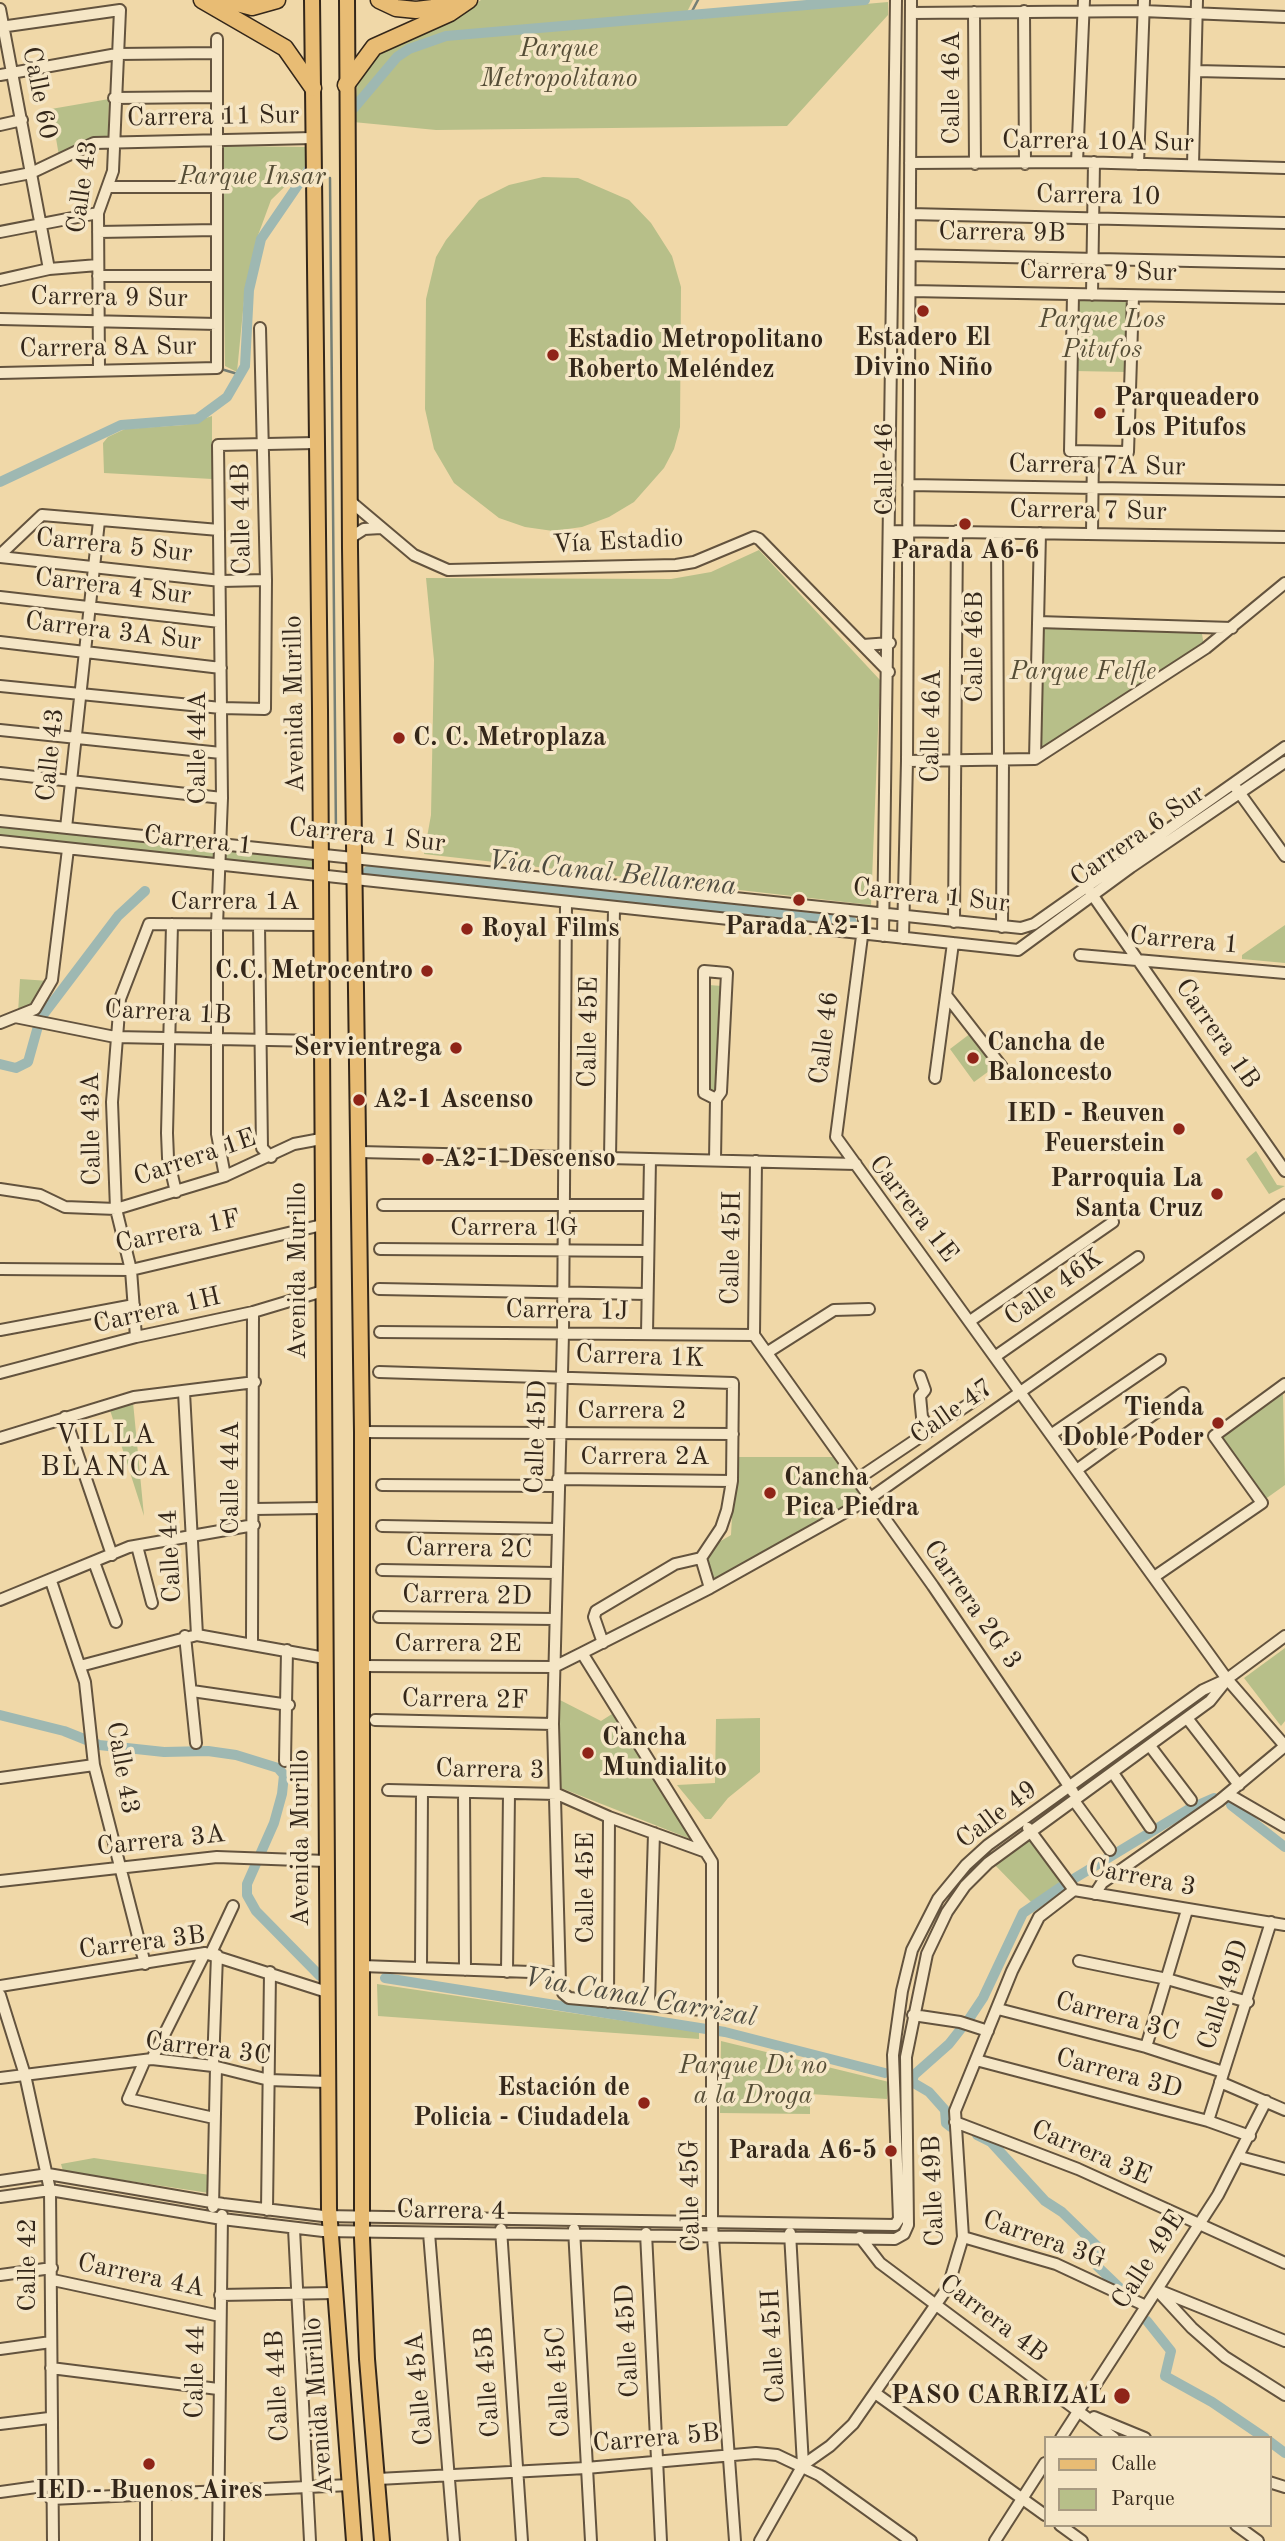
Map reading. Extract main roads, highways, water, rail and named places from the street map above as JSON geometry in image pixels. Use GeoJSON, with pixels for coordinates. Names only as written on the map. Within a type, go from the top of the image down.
{"type":"FeatureCollection","features":[{"type":"Feature","properties":{"kind":"highway"},"geometry":{"type":"LineString","coordinates":[[202,0],[280,44],[293,57],[313,88]]}},
{"type":"Feature","properties":{"kind":"highway"},"geometry":{"type":"LineString","coordinates":[[226,0],[252,7],[277,0]]}},
{"type":"Feature","properties":{"kind":"highway"},"geometry":{"type":"LineString","coordinates":[[379,0],[396,8],[416,10],[433,8],[448,0]]}},
{"type":"Feature","properties":{"kind":"highway"},"geometry":{"type":"LineString","coordinates":[[346,85],[365,55],[374,47],[450,13],[469,0]]}},
{"type":"Feature","properties":{"kind":"main road","name":"Avenida Murillo"},"geometry":{"type":"LineString","coordinates":[[312,0],[321,854],[321,1225],[329,2216],[354,2541]]}},
{"type":"Feature","properties":{"kind":"main road","name":"Avenida Murillo"},"geometry":{"type":"LineString","coordinates":[[347,0],[349,501],[360,1152],[363,2224],[368,2359],[382,2541]]}},
{"type":"Feature","properties":{"kind":"waterway"},"geometry":{"type":"LineString","coordinates":[[690,15],[698,0]]}},
{"type":"Feature","properties":{"kind":"waterway"},"geometry":{"type":"LineString","coordinates":[[354,108],[397,57],[409,49],[446,36],[865,0]]}},
{"type":"Feature","properties":{"kind":"waterway"},"geometry":{"type":"LineString","coordinates":[[0,482],[121,425],[197,419],[227,397],[245,366],[249,290],[261,239],[309,169]]}},
{"type":"Feature","properties":{"kind":"waterway"},"geometry":{"type":"LineString","coordinates":[[330,178],[336,836]]}},
{"type":"Feature","properties":{"kind":"waterway"},"geometry":{"type":"LineString","coordinates":[[221,369],[241,375]]}},
{"type":"Feature","properties":{"kind":"waterway","name":"Via Canal Bellarena"},"geometry":{"type":"LineString","coordinates":[[368,871],[852,922]]}},
{"type":"Feature","properties":{"kind":"waterway","name":"Via Canal Bellarena"},"geometry":{"type":"LineString","coordinates":[[0,1064],[16,1068],[28,1062],[40,1019],[118,916],[145,891]]}},
{"type":"Feature","properties":{"kind":"waterway"},"geometry":{"type":"LineString","coordinates":[[0,1715],[64,1731],[99,1745],[164,1752],[208,1751],[236,1755],[278,1768],[284,1775],[282,1794],[274,1823],[247,1884],[247,1895],[256,1911],[320,1976]]}},
{"type":"Feature","properties":{"kind":"waterway","name":"Via Canal Carrizal"},"geometry":{"type":"LineString","coordinates":[[1075,1878],[1189,1809],[1214,1798]]}},
{"type":"Feature","properties":{"kind":"waterway","name":"Via Canal Carrizal"},"geometry":{"type":"LineString","coordinates":[[1231,1805],[1285,1847]]}},
{"type":"Feature","properties":{"kind":"waterway","name":"Via Canal Carrizal"},"geometry":{"type":"LineString","coordinates":[[969,2019],[983,1998],[1023,1913],[1061,1887]]}},
{"type":"Feature","properties":{"kind":"waterway","name":"Via Canal Carrizal"},"geometry":{"type":"LineString","coordinates":[[385,1978],[725,2032],[885,2073]]}},
{"type":"Feature","properties":{"kind":"waterway","name":"Via Canal Carrizal"},"geometry":{"type":"LineString","coordinates":[[951,2127],[946,2123],[945,2110],[929,2092],[912,2082],[914,2075],[949,2044],[964,2025]]}},
{"type":"Feature","properties":{"kind":"waterway","name":"Via Canal Carrizal"},"geometry":{"type":"LineString","coordinates":[[977,2135],[991,2142],[1045,2201],[1062,2212],[1097,2246],[1097,2266],[1120,2288]]}},
{"type":"Feature","properties":{"kind":"waterway","name":"Via Canal Carrizal"},"geometry":{"type":"LineString","coordinates":[[1147,2321],[1171,2351],[1165,2376],[1212,2402],[1262,2436]]}},
{"type":"Feature","properties":{"kind":"waterway","name":"Via Canal Carrizal"},"geometry":{"type":"LineString","coordinates":[[1271,2442],[1285,2453]]}},
{"type":"Feature","properties":{"kind":"place","name":"Estadero El Divino Niño"},"geometry":{"type":"Point","coordinates":[923,311]}},
{"type":"Feature","properties":{"kind":"place","name":"Estadio Metropolitano Roberto Meléndez"},"geometry":{"type":"Point","coordinates":[553,355]}},
{"type":"Feature","properties":{"kind":"place","name":"Parqueadero Los Pitufos"},"geometry":{"type":"Point","coordinates":[1100,413]}},
{"type":"Feature","properties":{"kind":"place","name":"Parada A6-6"},"geometry":{"type":"Point","coordinates":[965,524]}},
{"type":"Feature","properties":{"kind":"place","name":"C. C. Metroplaza"},"geometry":{"type":"Point","coordinates":[399,738]}},
{"type":"Feature","properties":{"kind":"place","name":"Parada A2-1"},"geometry":{"type":"Point","coordinates":[799,900]}},
{"type":"Feature","properties":{"kind":"place","name":"Royal Films"},"geometry":{"type":"Point","coordinates":[467,929]}},
{"type":"Feature","properties":{"kind":"place","name":"C.C. Metrocentro"},"geometry":{"type":"Point","coordinates":[427,971]}},
{"type":"Feature","properties":{"kind":"place","name":"Servientrega"},"geometry":{"type":"Point","coordinates":[456,1048]}},
{"type":"Feature","properties":{"kind":"place","name":"Cancha de Baloncesto"},"geometry":{"type":"Point","coordinates":[973,1058]}},
{"type":"Feature","properties":{"kind":"place","name":"A2-1 Ascenso"},"geometry":{"type":"Point","coordinates":[359,1100]}},
{"type":"Feature","properties":{"kind":"place","name":"IED - Reuven Feuerstein"},"geometry":{"type":"Point","coordinates":[1179,1129]}},
{"type":"Feature","properties":{"kind":"place","name":"A2-1 Descenso"},"geometry":{"type":"Point","coordinates":[428,1159]}},
{"type":"Feature","properties":{"kind":"place","name":"Parroquia La Santa Cruz"},"geometry":{"type":"Point","coordinates":[1217,1194]}},
{"type":"Feature","properties":{"kind":"place","name":"Tienda Doble Poder"},"geometry":{"type":"Point","coordinates":[1218,1423]}},
{"type":"Feature","properties":{"kind":"place","name":"Cancha Pica Piedra"},"geometry":{"type":"Point","coordinates":[770,1493]}},
{"type":"Feature","properties":{"kind":"place","name":"Cancha Mundialito"},"geometry":{"type":"Point","coordinates":[588,1753]}},
{"type":"Feature","properties":{"kind":"place","name":"Estación de Policia - Ciudadela"},"geometry":{"type":"Point","coordinates":[644,2103]}},
{"type":"Feature","properties":{"kind":"place","name":"Parada A6-5"},"geometry":{"type":"Point","coordinates":[891,2151]}},
{"type":"Feature","properties":{"kind":"place","name":"PASO CARRIZAL"},"geometry":{"type":"Point","coordinates":[1122,2396]}},
{"type":"Feature","properties":{"kind":"place","name":"IED - Buenos Aires"},"geometry":{"type":"Point","coordinates":[149,2464]}},
{"type":"Feature","properties":{"kind":"district","name":"VILLA BLANCA"},"geometry":{"type":"Point","coordinates":[106,1452]}},
{"type":"Feature","properties":{"kind":"park label","name":"Parque Metropolitano"},"geometry":{"type":"Point","coordinates":[559,64]}},
{"type":"Feature","properties":{"kind":"park label","name":"Parque Insar"},"geometry":{"type":"Point","coordinates":[252,177]}},
{"type":"Feature","properties":{"kind":"park label","name":"Parque Los Pitufos"},"geometry":{"type":"Point","coordinates":[1102,335]}},
{"type":"Feature","properties":{"kind":"park label","name":"Parque Felfle"},"geometry":{"type":"Point","coordinates":[1083,672]}},
{"type":"Feature","properties":{"kind":"park label","name":"Parque Di no a la Droga"},"geometry":{"type":"Point","coordinates":[753,2081]}}]}
